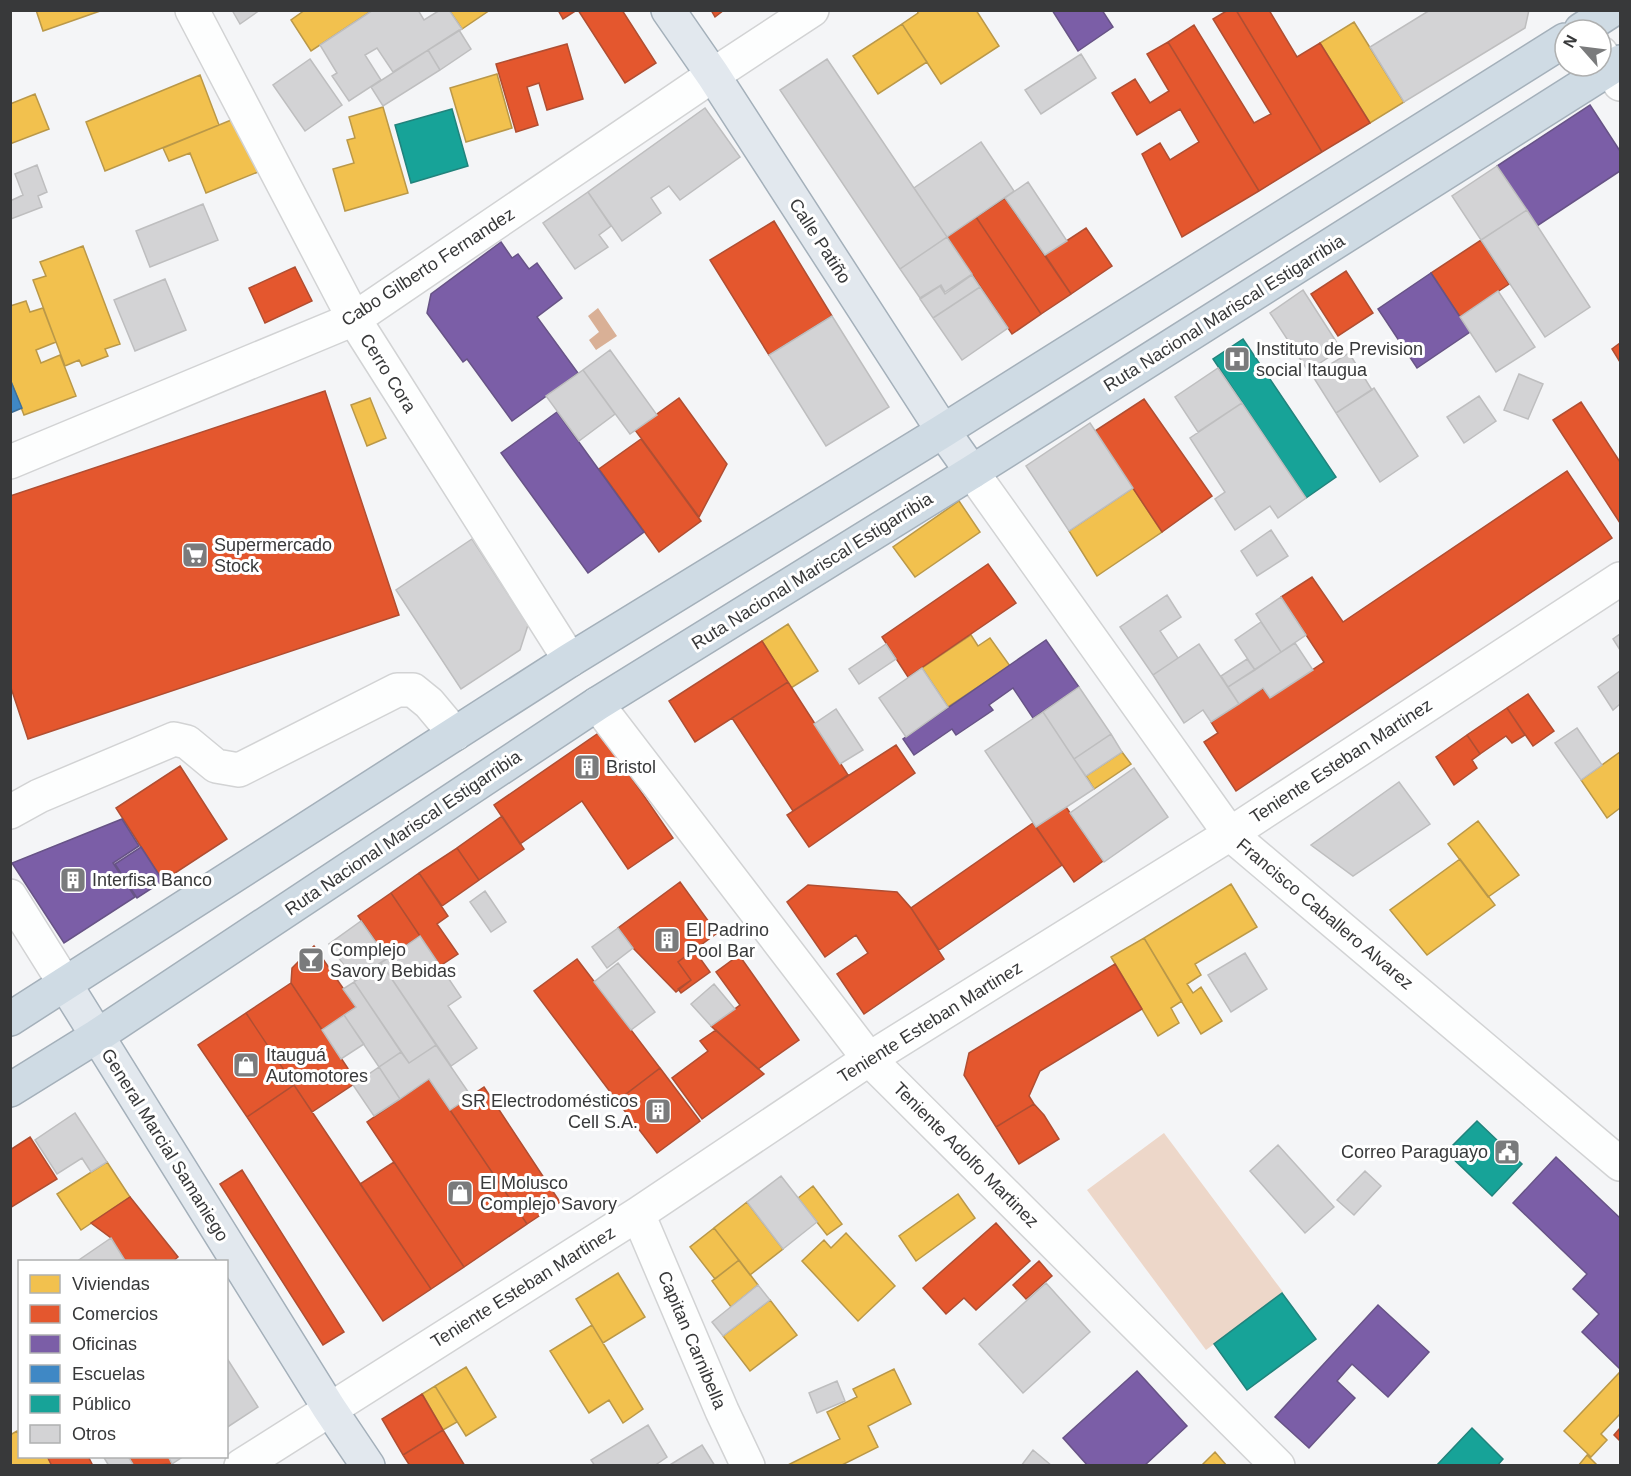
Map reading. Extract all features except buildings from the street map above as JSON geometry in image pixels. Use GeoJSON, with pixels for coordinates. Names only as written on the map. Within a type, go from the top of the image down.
{"type":"FeatureCollection","features":[{"type":"Feature","properties":{"kind":"highway","name":"Ruta Nacional Mariscal Estigarribia"},"geometry":{"type":"LineString","coordinates":[[10,1019],[570,660],[943,431],[1553,69]]}},
{"type":"Feature","properties":{"kind":"highway","name":"Ruta Nacional Mariscal Estigarribia"},"geometry":{"type":"LineString","coordinates":[[10,1090],[97,1036],[597,704],[972,472],[1553,73]]}},
{"type":"Feature","properties":{"kind":"main road","name":"Calle Patiño"},"geometry":{"type":"LineString","coordinates":[[668,10],[713,75],[943,431],[972,472]]}},
{"type":"Feature","properties":{"kind":"main road","name":"General Marcial Samaniego"},"geometry":{"type":"LineString","coordinates":[[65,984],[329,1408],[368,1466]]}},
{"type":"Feature","properties":{"kind":"street","name":"Cerro Cora"},"geometry":{"type":"LineString","coordinates":[[192,10],[354,319],[570,660]]}},
{"type":"Feature","properties":{"kind":"street","name":"Cabo Gilberto Fernandez"},"geometry":{"type":"LineString","coordinates":[[10,462],[354,319],[812,10]]}},
{"type":"Feature","properties":{"kind":"street","name":"Francisco Caballero Alvarez"},"geometry":{"type":"LineString","coordinates":[[972,472],[1230,834],[1620,1164]]}},
{"type":"Feature","properties":{"kind":"street","name":"Teniente Esteban Martinez"},"geometry":{"type":"LineString","coordinates":[[241,1466],[329,1408],[638,1214],[870,1059],[1230,834],[1620,579]]}},
{"type":"Feature","properties":{"kind":"street"},"geometry":{"type":"LineString","coordinates":[[10,812],[39,796],[174,739],[187,742],[216,766],[239,770],[397,690],[413,690],[429,703],[455,734]]}},
{"type":"Feature","properties":{"kind":"street","name":"Teniente Adolfo Martinez"},"geometry":{"type":"LineString","coordinates":[[597,704],[870,1059],[1278,1466]]}},
{"type":"Feature","properties":{"kind":"street"},"geometry":{"type":"LineString","coordinates":[[10,896],[65,984]]}},
{"type":"Feature","properties":{"kind":"street","name":"Capitan Carnibella"},"geometry":{"type":"LineString","coordinates":[[638,1214],[722,1411],[748,1466]]}},
{"type":"Feature","properties":{"kind":"shaded area"},"geometry":{"type":"Polygon","coordinates":[[[598,308],[617,336],[596,350],[589,340],[599,332],[588,316],[598,308]]]}},
{"type":"Feature","properties":{"kind":"shaded area"},"geometry":{"type":"Polygon","coordinates":[[[1164,1133],[1283,1292],[1206,1350],[1087,1190],[1164,1133]]]}},
{"type":"Feature","properties":{"kind":"place","name":"Instituto de Prevision social Itaugua"},"geometry":{"type":"Point","coordinates":[1237,359]}},
{"type":"Feature","properties":{"kind":"place","name":"Supermercado Stock"},"geometry":{"type":"Point","coordinates":[195,555]}},
{"type":"Feature","properties":{"kind":"place","name":"Bristol"},"geometry":{"type":"Point","coordinates":[587,767]}},
{"type":"Feature","properties":{"kind":"place","name":"Interfisa Banco"},"geometry":{"type":"Point","coordinates":[73,880]}},
{"type":"Feature","properties":{"kind":"place","name":"El Padrino Pool Bar"},"geometry":{"type":"Point","coordinates":[667,940]}},
{"type":"Feature","properties":{"kind":"place","name":"Complejo Savory Bebidas"},"geometry":{"type":"Point","coordinates":[311,960]}},
{"type":"Feature","properties":{"kind":"place","name":"Itauguá Automotores"},"geometry":{"type":"Point","coordinates":[246,1065]}},
{"type":"Feature","properties":{"kind":"place","name":"SR Electrodomésticos Cell S.A."},"geometry":{"type":"Point","coordinates":[658,1111]}},
{"type":"Feature","properties":{"kind":"place","name":"Correo Paraguayo"},"geometry":{"type":"Point","coordinates":[1507,1152]}},
{"type":"Feature","properties":{"kind":"place","name":"El Molusco Complejo Savory"},"geometry":{"type":"Point","coordinates":[460,1193]}}]}
